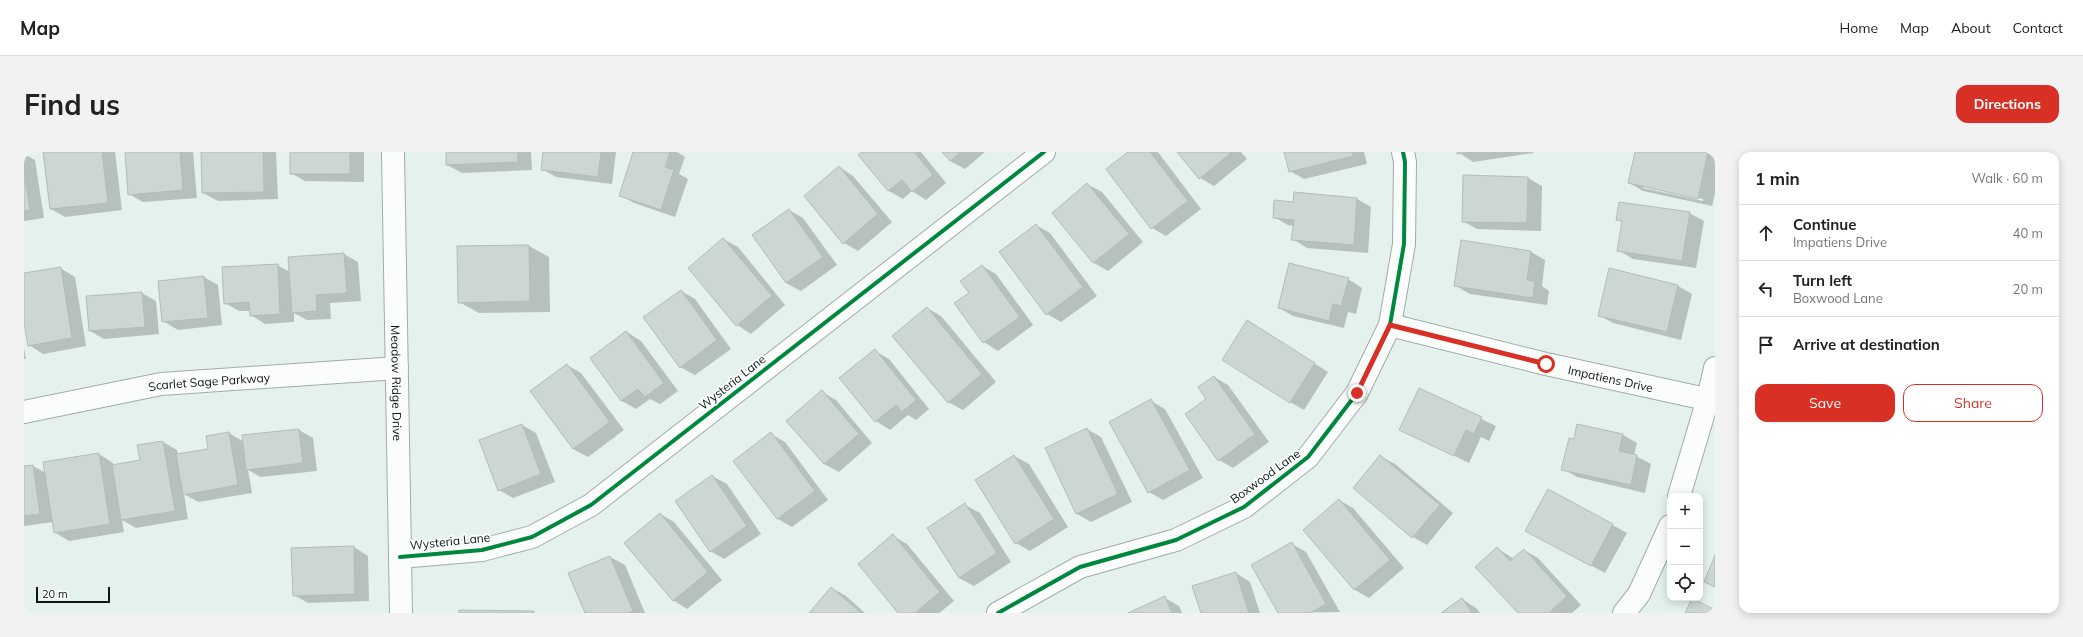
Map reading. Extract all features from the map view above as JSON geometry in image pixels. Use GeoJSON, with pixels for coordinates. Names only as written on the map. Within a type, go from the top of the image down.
{"type":"FeatureCollection","features":[{"type":"Feature","properties":{"kind":"street","name":"Meadow Ridge Drive"},"geometry":{"type":"LineString","coordinates":[[393,152],[401,613]]}},
{"type":"Feature","properties":{"kind":"street","name":"Wysteria Lane"},"geometry":{"type":"LineString","coordinates":[[400,557],[482,550],[532,537],[591,505],[1044,152]]}},
{"type":"Feature","properties":{"kind":"street","name":"Boxwood Lane"},"geometry":{"type":"LineString","coordinates":[[998,613],[1080,567],[1176,540],[1244,507],[1308,457],[1357,393],[1390,325],[1404,244],[1405,162],[1403,152]]}},
{"type":"Feature","properties":{"kind":"street","name":"Impatiens Drive"},"geometry":{"type":"LineString","coordinates":[[1390,325],[1546,364],[1712,400]]}},
{"type":"Feature","properties":{"kind":"street","name":"Scarlet Sage Parkway"},"geometry":{"type":"LineString","coordinates":[[24,412],[161,384],[397,368]]}},
{"type":"Feature","properties":{"kind":"street"},"geometry":{"type":"LineString","coordinates":[[1680,493],[1712,400],[1715,368]]}},
{"type":"Feature","properties":{"kind":"street"},"geometry":{"type":"LineString","coordinates":[[1624,613],[1638,594],[1669,529]]}},
{"type":"Feature","properties":{"kind":"building"},"geometry":{"type":"Polygon","coordinates":[[[43,152],[102,152],[108,203],[50,209],[43,152]]]}},
{"type":"Feature","properties":{"kind":"building"},"geometry":{"type":"Polygon","coordinates":[[[125,152],[180,152],[183,190],[128,195],[125,152]]]}},
{"type":"Feature","properties":{"kind":"building"},"geometry":{"type":"Polygon","coordinates":[[[201,152],[263,152],[264,192],[202,193],[201,152]]]}},
{"type":"Feature","properties":{"kind":"building"},"geometry":{"type":"Polygon","coordinates":[[[290,152],[350,152],[350,174],[290,174],[290,152]]]}},
{"type":"Feature","properties":{"kind":"building"},"geometry":{"type":"Polygon","coordinates":[[[446,152],[518,152],[518,162],[446,165],[446,152]]]}},
{"type":"Feature","properties":{"kind":"building"},"geometry":{"type":"Polygon","coordinates":[[[543,152],[601,152],[598,177],[541,170],[543,152]]]}},
{"type":"Feature","properties":{"kind":"building"},"geometry":{"type":"Polygon","coordinates":[[[633,152],[670,152],[665,167],[674,170],[661,210],[619,196],[633,152]]]}},
{"type":"Feature","properties":{"kind":"building"},"geometry":{"type":"Polygon","coordinates":[[[862,152],[914,152],[933,175],[912,192],[902,180],[888,191],[858,155],[862,152]]]}},
{"type":"Feature","properties":{"kind":"building"},"geometry":{"type":"Polygon","coordinates":[[[942,152],[961,152],[950,161],[942,152]]]}},
{"type":"Feature","properties":{"kind":"building"},"geometry":{"type":"Polygon","coordinates":[[[1128,152],[1150,152],[1188,201],[1151,229],[1106,169],[1128,152]]]}},
{"type":"Feature","properties":{"kind":"building"},"geometry":{"type":"Polygon","coordinates":[[[1177,152],[1232,152],[1199,179],[1177,152]]]}},
{"type":"Feature","properties":{"kind":"building"},"geometry":{"type":"Polygon","coordinates":[[[1284,152],[1352,152],[1353,156],[1289,172],[1284,152]]]}},
{"type":"Feature","properties":{"kind":"building"},"geometry":{"type":"Polygon","coordinates":[[[1457,152],[1472,152],[1457,154],[1457,152]]]}},
{"type":"Feature","properties":{"kind":"building"},"geometry":{"type":"Polygon","coordinates":[[[1635,152],[1708,152],[1698,199],[1628,183],[1635,152]]]}},
{"type":"Feature","properties":{"kind":"building"},"geometry":{"type":"Polygon","coordinates":[[[839,166],[878,214],[843,244],[804,196],[839,166]]]}},
{"type":"Feature","properties":{"kind":"building"},"geometry":{"type":"Polygon","coordinates":[[[24,172],[30,210],[24,211],[24,172]]]}},
{"type":"Feature","properties":{"kind":"building"},"geometry":{"type":"Polygon","coordinates":[[[1463,175],[1528,177],[1527,223],[1462,222],[1463,175]]]}},
{"type":"Feature","properties":{"kind":"building"},"geometry":{"type":"Polygon","coordinates":[[[1087,183],[1129,234],[1093,263],[1052,213],[1087,183]]]}},
{"type":"Feature","properties":{"kind":"building"},"geometry":{"type":"Polygon","coordinates":[[[1294,192],[1357,198],[1354,245],[1291,240],[1294,220],[1273,218],[1274,200],[1293,202],[1294,192]]]}},
{"type":"Feature","properties":{"kind":"building"},"geometry":{"type":"Polygon","coordinates":[[[1619,202],[1690,212],[1682,261],[1617,251],[1622,221],[1616,220],[1619,202]]]}},
{"type":"Feature","properties":{"kind":"building"},"geometry":{"type":"Polygon","coordinates":[[[789,209],[823,257],[786,283],[752,235],[789,209]]]}},
{"type":"Feature","properties":{"kind":"building"},"geometry":{"type":"Polygon","coordinates":[[[1036,224],[1083,287],[1046,315],[999,252],[1036,224]]]}},
{"type":"Feature","properties":{"kind":"building"},"geometry":{"type":"Polygon","coordinates":[[[723,238],[772,296],[736,326],[688,268],[723,238]]]}},
{"type":"Feature","properties":{"kind":"building"},"geometry":{"type":"Polygon","coordinates":[[[1461,240],[1531,251],[1527,280],[1535,281],[1533,298],[1454,286],[1461,240]]]}},
{"type":"Feature","properties":{"kind":"building"},"geometry":{"type":"Polygon","coordinates":[[[529,245],[530,301],[458,303],[457,246],[529,245]]]}},
{"type":"Feature","properties":{"kind":"building"},"geometry":{"type":"Polygon","coordinates":[[[344,253],[347,293],[316,295],[317,311],[292,313],[288,257],[344,253]]]}},
{"type":"Feature","properties":{"kind":"building"},"geometry":{"type":"Polygon","coordinates":[[[1289,263],[1349,278],[1341,306],[1333,304],[1329,321],[1278,308],[1289,263]]]}},
{"type":"Feature","properties":{"kind":"building"},"geometry":{"type":"Polygon","coordinates":[[[278,264],[280,314],[250,316],[249,302],[224,304],[222,267],[278,264]]]}},
{"type":"Feature","properties":{"kind":"building"},"geometry":{"type":"Polygon","coordinates":[[[982,265],[1020,317],[983,343],[954,303],[969,293],[960,281],[982,265]]]}},
{"type":"Feature","properties":{"kind":"building"},"geometry":{"type":"Polygon","coordinates":[[[61,267],[72,338],[28,346],[24,323],[24,273],[61,267]]]}},
{"type":"Feature","properties":{"kind":"building"},"geometry":{"type":"Polygon","coordinates":[[[1609,268],[1678,285],[1667,332],[1598,316],[1609,268]]]}},
{"type":"Feature","properties":{"kind":"building"},"geometry":{"type":"Polygon","coordinates":[[[204,276],[208,318],[162,322],[158,281],[204,276]]]}},
{"type":"Feature","properties":{"kind":"building"},"geometry":{"type":"Polygon","coordinates":[[[681,290],[717,340],[680,368],[643,317],[681,290]]]}},
{"type":"Feature","properties":{"kind":"building"},"geometry":{"type":"Polygon","coordinates":[[[142,292],[145,327],[89,331],[86,296],[142,292]]]}},
{"type":"Feature","properties":{"kind":"building"},"geometry":{"type":"Polygon","coordinates":[[[927,307],[982,374],[948,403],[892,336],[927,307]]]}},
{"type":"Feature","properties":{"kind":"building"},"geometry":{"type":"Polygon","coordinates":[[[1247,320],[1315,363],[1290,403],[1222,360],[1247,320]]]}},
{"type":"Feature","properties":{"kind":"building"},"geometry":{"type":"Polygon","coordinates":[[[626,331],[664,383],[645,397],[638,389],[621,401],[590,358],[626,331]]]}},
{"type":"Feature","properties":{"kind":"building"},"geometry":{"type":"Polygon","coordinates":[[[875,349],[916,400],[902,412],[896,405],[875,422],[839,378],[875,349]]]}},
{"type":"Feature","properties":{"kind":"building"},"geometry":{"type":"Polygon","coordinates":[[[567,364],[610,422],[573,449],[530,391],[567,364]]]}},
{"type":"Feature","properties":{"kind":"building"},"geometry":{"type":"Polygon","coordinates":[[[1214,376],[1255,434],[1218,461],[1185,414],[1206,399],[1198,387],[1214,376]]]}},
{"type":"Feature","properties":{"kind":"building"},"geometry":{"type":"Polygon","coordinates":[[[1419,388],[1482,417],[1474,434],[1466,430],[1454,456],[1399,430],[1419,388]]]}},
{"type":"Feature","properties":{"kind":"building"},"geometry":{"type":"Polygon","coordinates":[[[822,390],[859,434],[824,464],[786,421],[822,390]]]}},
{"type":"Feature","properties":{"kind":"building"},"geometry":{"type":"Polygon","coordinates":[[[1151,399],[1190,470],[1148,493],[1109,422],[1151,399]]]}},
{"type":"Feature","properties":{"kind":"building"},"geometry":{"type":"Polygon","coordinates":[[[522,424],[541,474],[498,491],[479,440],[522,424]]]}},
{"type":"Feature","properties":{"kind":"building"},"geometry":{"type":"Polygon","coordinates":[[[1577,424],[1623,434],[1619,451],[1637,455],[1631,485],[1561,470],[1569,438],[1574,439],[1577,424]]]}},
{"type":"Feature","properties":{"kind":"building"},"geometry":{"type":"Polygon","coordinates":[[[1087,428],[1118,494],[1076,514],[1045,448],[1087,428]]]}},
{"type":"Feature","properties":{"kind":"building"},"geometry":{"type":"Polygon","coordinates":[[[299,429],[303,463],[246,470],[242,435],[299,429]]]}},
{"type":"Feature","properties":{"kind":"building"},"geometry":{"type":"Polygon","coordinates":[[[229,432],[238,485],[183,495],[176,454],[208,449],[206,436],[229,432]]]}},
{"type":"Feature","properties":{"kind":"building"},"geometry":{"type":"Polygon","coordinates":[[[771,432],[815,491],[777,519],[733,461],[771,432]]]}},
{"type":"Feature","properties":{"kind":"building"},"geometry":{"type":"Polygon","coordinates":[[[163,441],[175,511],[121,520],[112,465],[140,460],[137,445],[163,441]]]}},
{"type":"Feature","properties":{"kind":"building"},"geometry":{"type":"Polygon","coordinates":[[[99,453],[110,524],[54,533],[43,462],[99,453]]]}},
{"type":"Feature","properties":{"kind":"building"},"geometry":{"type":"Polygon","coordinates":[[[1014,455],[1054,519],[1015,544],[975,480],[1014,455]]]}},
{"type":"Feature","properties":{"kind":"building"},"geometry":{"type":"Polygon","coordinates":[[[1380,455],[1440,505],[1412,538],[1353,488],[1380,455]]]}},
{"type":"Feature","properties":{"kind":"building"},"geometry":{"type":"Polygon","coordinates":[[[33,465],[40,514],[24,516],[24,466],[33,465]]]}},
{"type":"Feature","properties":{"kind":"building"},"geometry":{"type":"Polygon","coordinates":[[[712,475],[747,526],[710,552],[675,501],[712,475]]]}},
{"type":"Feature","properties":{"kind":"building"},"geometry":{"type":"Polygon","coordinates":[[[1548,489],[1613,524],[1591,566],[1525,531],[1548,489]]]}},
{"type":"Feature","properties":{"kind":"building"},"geometry":{"type":"Polygon","coordinates":[[[1339,499],[1390,560],[1354,590],[1303,530],[1339,499]]]}},
{"type":"Feature","properties":{"kind":"building"},"geometry":{"type":"Polygon","coordinates":[[[965,503],[997,553],[959,578],[927,528],[965,503]]]}},
{"type":"Feature","properties":{"kind":"building"},"geometry":{"type":"Polygon","coordinates":[[[660,513],[708,572],[673,601],[624,543],[660,513]]]}},
{"type":"Feature","properties":{"kind":"building"},"geometry":{"type":"Polygon","coordinates":[[[893,534],[940,592],[915,613],[898,613],[858,564],[893,534]]]}},
{"type":"Feature","properties":{"kind":"building"},"geometry":{"type":"Polygon","coordinates":[[[1292,542],[1326,604],[1310,613],[1278,613],[1251,565],[1292,542]]]}},
{"type":"Feature","properties":{"kind":"building"},"geometry":{"type":"Polygon","coordinates":[[[354,546],[355,594],[293,596],[291,548],[354,546]]]}},
{"type":"Feature","properties":{"kind":"building"},"geometry":{"type":"Polygon","coordinates":[[[1497,547],[1510,561],[1524,549],[1567,596],[1549,613],[1518,613],[1475,567],[1497,547]]]}},
{"type":"Feature","properties":{"kind":"building"},"geometry":{"type":"Polygon","coordinates":[[[1715,555],[1715,587],[1704,582],[1715,555]]]}},
{"type":"Feature","properties":{"kind":"building"},"geometry":{"type":"Polygon","coordinates":[[[610,556],[633,611],[628,613],[585,613],[568,573],[610,556]]]}},
{"type":"Feature","properties":{"kind":"building"},"geometry":{"type":"Polygon","coordinates":[[[1236,572],[1249,613],[1201,613],[1192,586],[1236,572]]]}},
{"type":"Feature","properties":{"kind":"building"},"geometry":{"type":"Polygon","coordinates":[[[831,587],[861,613],[809,613],[831,587]]]}},
{"type":"Feature","properties":{"kind":"building"},"geometry":{"type":"Polygon","coordinates":[[[1165,596],[1172,613],[1128,613],[1165,596]]]}},
{"type":"Feature","properties":{"kind":"building"},"geometry":{"type":"Polygon","coordinates":[[[1462,598],[1472,613],[1441,613],[1462,598]]]}},
{"type":"Feature","properties":{"kind":"building"},"geometry":{"type":"Polygon","coordinates":[[[1691,601],[1698,601],[1715,610],[1715,613],[1685,613],[1691,601]]]}},
{"type":"Feature","properties":{"kind":"building"},"geometry":{"type":"Polygon","coordinates":[[[459,610],[534,611],[534,613],[459,613],[459,610]]]}},
{"type":"Feature","properties":{"kind":"cycle path"},"geometry":{"type":"LineString","coordinates":[[400,557],[482,550],[532,537],[591,505],[1044,152]]}},
{"type":"Feature","properties":{"kind":"cycle path"},"geometry":{"type":"LineString","coordinates":[[998,613],[1080,567],[1176,540],[1244,507],[1308,457],[1357,393],[1390,325],[1404,244],[1405,162],[1403,152]]}},
{"type":"Feature","properties":{"kind":"route"},"geometry":{"type":"LineString","coordinates":[[1357,393],[1390,325],[1546,364]]}}]}
